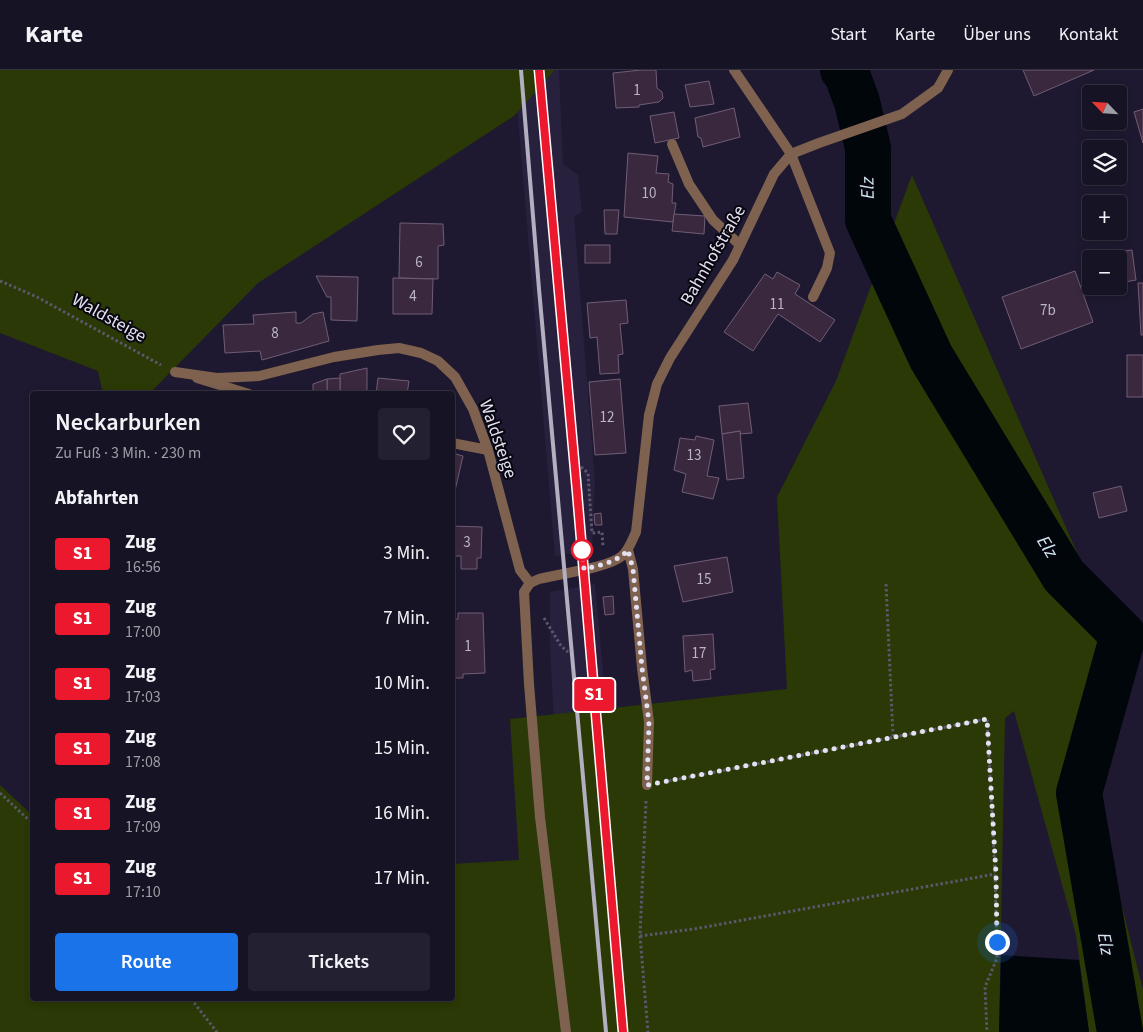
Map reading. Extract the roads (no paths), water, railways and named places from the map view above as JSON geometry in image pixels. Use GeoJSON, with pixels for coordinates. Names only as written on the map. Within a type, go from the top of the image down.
{"type":"FeatureCollection","features":[{"type":"Feature","properties":{"kind":"street"},"geometry":{"type":"LineString","coordinates":[[734,70],[791,154],[830,253],[827,268],[814,297]]}},
{"type":"Feature","properties":{"kind":"street","name":"Bahnhofstraße"},"geometry":{"type":"LineString","coordinates":[[628,550],[636,532],[649,415],[657,384],[670,358],[733,260],[774,174],[791,154],[902,114],[938,88],[948,70]]}},
{"type":"Feature","properties":{"kind":"street"},"geometry":{"type":"LineString","coordinates":[[672,144],[689,184],[713,220],[740,245]]}},
{"type":"Feature","properties":{"kind":"street","name":"Waldsteige"},"geometry":{"type":"LineString","coordinates":[[239,391],[175,372],[217,378],[259,376],[334,356],[399,348],[421,352],[438,361],[455,377],[473,409],[488,450],[520,570],[530,583]]}},
{"type":"Feature","properties":{"kind":"street"},"geometry":{"type":"LineString","coordinates":[[455,444],[488,450]]}},
{"type":"Feature","properties":{"kind":"street"},"geometry":{"type":"LineString","coordinates":[[566,1032],[540,817],[529,684],[524,592],[530,583],[539,578],[608,564],[622,557],[628,550]]}},
{"type":"Feature","properties":{"kind":"street"},"geometry":{"type":"LineString","coordinates":[[628,550],[633,569],[649,722],[647,785]]}},
{"type":"Feature","properties":{"kind":"waterway","name":"Elz"},"geometry":{"type":"LineString","coordinates":[[843,70],[846,72],[857,102],[868,148],[868,220],[931,357],[1064,576],[1123,635],[1079,793],[1120,1032]]}},
{"type":"Feature","properties":{"kind":"railway"},"geometry":{"type":"LineString","coordinates":[[521,70],[606,1032]]}},
{"type":"Feature","properties":{"kind":"railway"},"geometry":{"type":"LineString","coordinates":[[539,70],[623,1032]]}},
{"type":"Feature","properties":{"kind":"train","name":"S1"},"geometry":{"type":"LineString","coordinates":[[539,70],[623,1032]]}}]}
